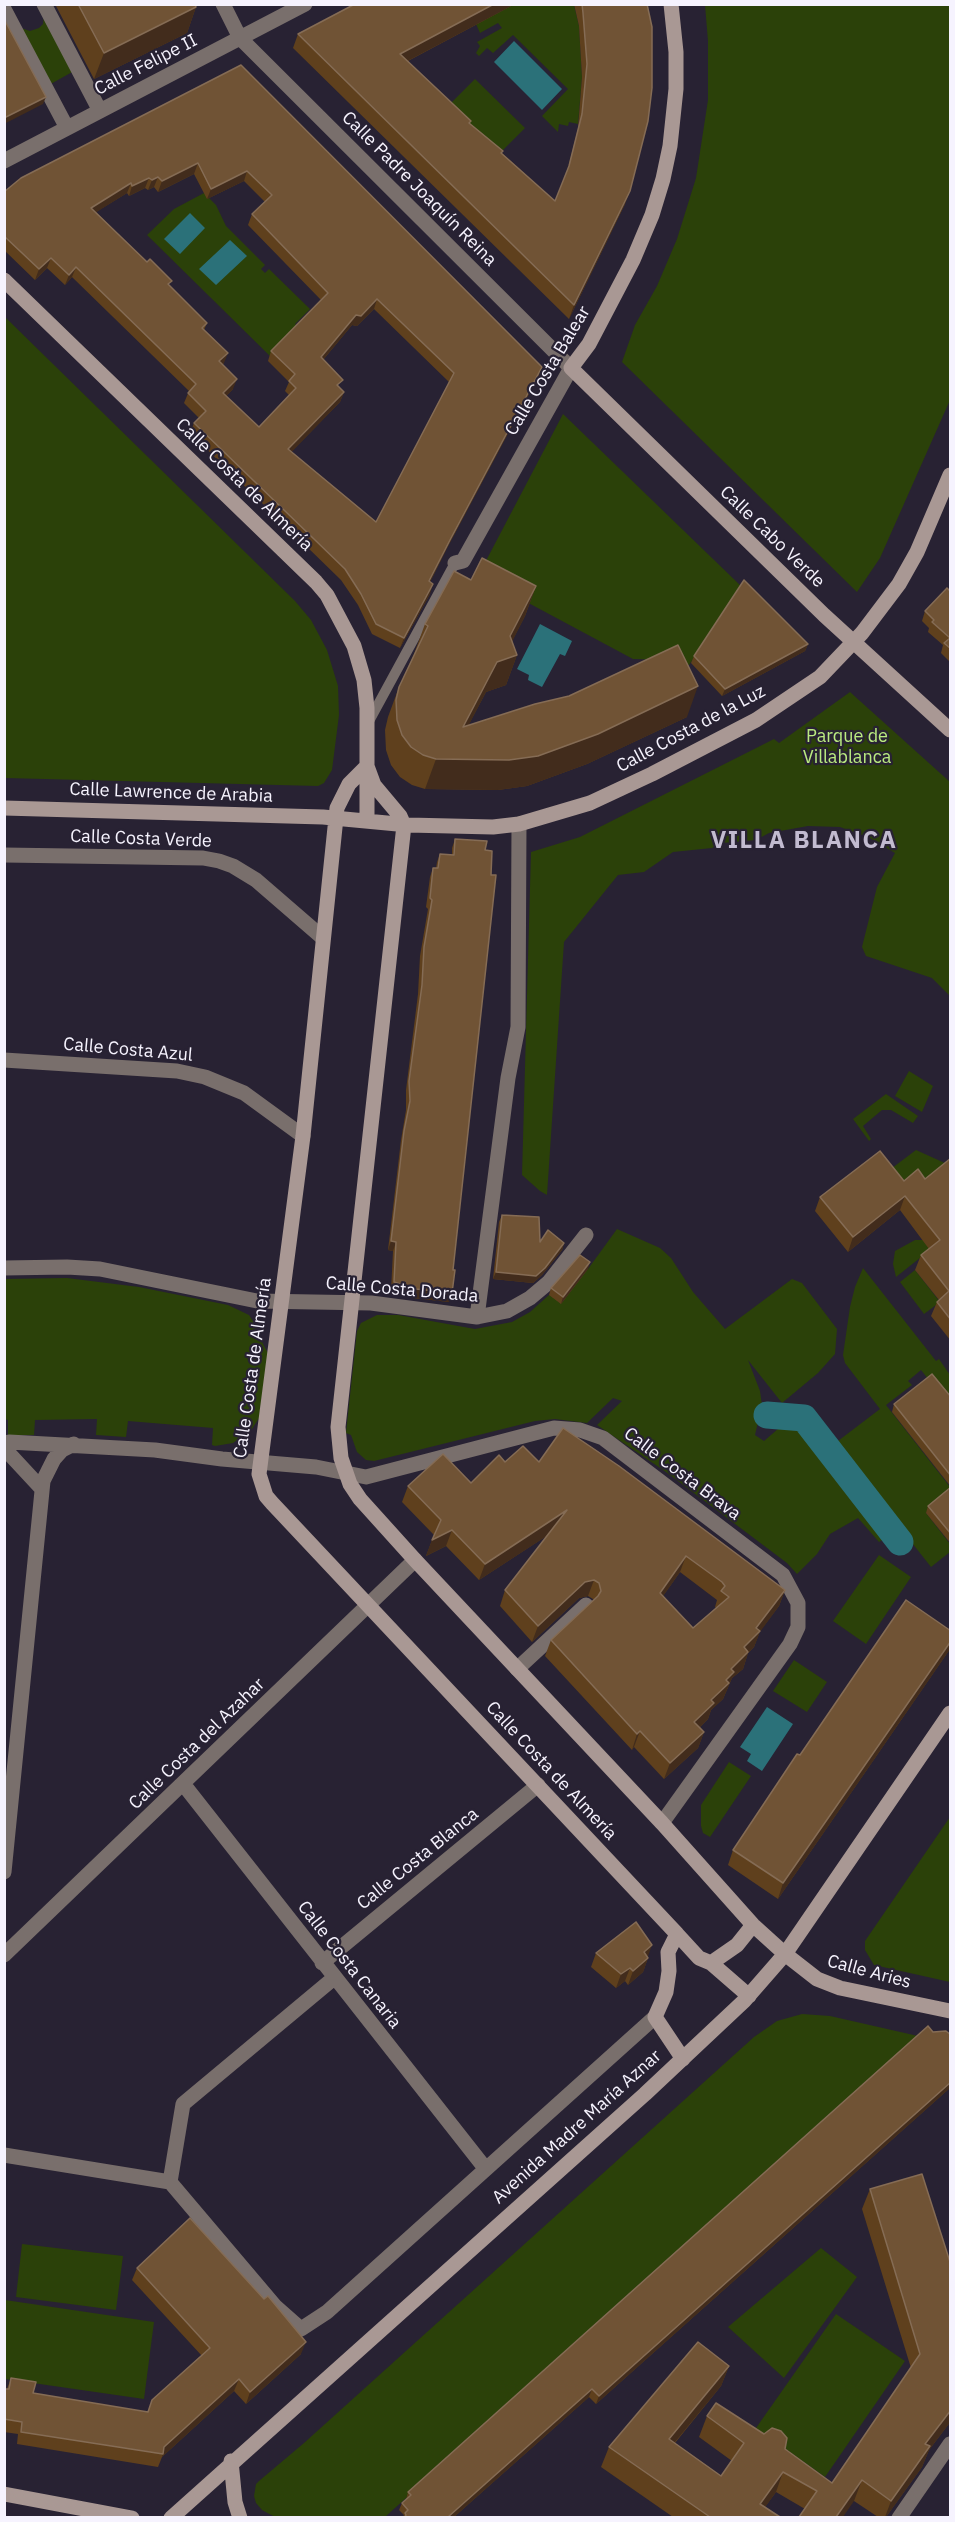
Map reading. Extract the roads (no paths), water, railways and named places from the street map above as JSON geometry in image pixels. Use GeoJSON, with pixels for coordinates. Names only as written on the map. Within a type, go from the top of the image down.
{"type":"FeatureCollection","features":[{"type":"Feature","properties":{"kind":"street"},"geometry":{"type":"LineString","coordinates":[[44,4],[100,111]]}},
{"type":"Feature","properties":{"kind":"street","name":"Calle Padre Joaquín Reina"},"geometry":{"type":"LineString","coordinates":[[223,4],[240,38],[571,368]]}},
{"type":"Feature","properties":{"kind":"street","name":"Calle Felipe II"},"geometry":{"type":"LineString","coordinates":[[4,161],[305,4]]}},
{"type":"Feature","properties":{"kind":"street","name":"Calle Costa Balear"},"geometry":{"type":"LineString","coordinates":[[455,563],[463,561],[571,368],[589,344],[633,260],[652,215],[670,147],[676,88],[676,52],[671,4]]}},
{"type":"Feature","properties":{"kind":"street"},"geometry":{"type":"LineString","coordinates":[[4,9],[67,128]]}},
{"type":"Feature","properties":{"kind":"street","name":"Calle Costa de Almería"},"geometry":{"type":"LineString","coordinates":[[4,280],[316,582],[338,614],[357,654],[367,699],[367,821]]}},
{"type":"Feature","properties":{"kind":"street","name":"Calle Cabo Verde"},"geometry":{"type":"LineString","coordinates":[[571,368],[853,643],[951,730]]}},
{"type":"Feature","properties":{"kind":"street","name":"Calle Costa de la Luz"},"geometry":{"type":"LineString","coordinates":[[336,818],[404,825],[493,827],[519,824],[590,803],[756,720],[813,682],[853,643],[899,584],[945,501],[951,475]]}},
{"type":"Feature","properties":{"kind":"street","name":"Calle Costa de Almería"},"geometry":{"type":"LineString","coordinates":[[367,766],[344,792],[337,808],[303,1136],[259,1474],[266,1496],[367,1605],[699,1958],[711,1964],[749,1996]]}},
{"type":"Feature","properties":{"kind":"street","name":"Calle Costa de Almería"},"geometry":{"type":"LineString","coordinates":[[367,766],[374,785],[400,816],[404,825]]}},
{"type":"Feature","properties":{"kind":"street","name":"Calle Lawrence de Arabia"},"geometry":{"type":"LineString","coordinates":[[4,808],[336,818]]}},
{"type":"Feature","properties":{"kind":"street"},"geometry":{"type":"LineString","coordinates":[[477,1317],[508,1078],[518,1027],[519,824]]}},
{"type":"Feature","properties":{"kind":"street"},"geometry":{"type":"LineString","coordinates":[[404,825],[338,1427],[338,1443],[346,1474],[360,1499],[415,1560],[662,1823],[753,1925],[785,1954]]}},
{"type":"Feature","properties":{"kind":"street","name":"Calle Costa Verde"},"geometry":{"type":"LineString","coordinates":[[4,855],[203,858],[219,861],[240,869],[256,880],[322,938]]}},
{"type":"Feature","properties":{"kind":"street","name":"Calle Costa Azul"},"geometry":{"type":"LineString","coordinates":[[4,1059],[177,1071],[205,1077],[226,1084],[254,1099],[303,1136]]}},
{"type":"Feature","properties":{"kind":"street","name":"Calle Costa Dorada"},"geometry":{"type":"LineString","coordinates":[[4,1268],[100,1269],[257,1301],[352,1305],[370,1303],[477,1317],[507,1311],[530,1298],[549,1282],[586,1235]]}},
{"type":"Feature","properties":{"kind":"street","name":"Calle Costa Brava"},"geometry":{"type":"LineString","coordinates":[[4,1447],[9,1442],[74,1444],[260,1461],[301,1468],[316,1467],[366,1478],[554,1428],[580,1430],[603,1438],[783,1575],[798,1603],[799,1618],[795,1637],[662,1823]]}},
{"type":"Feature","properties":{"kind":"street"},"geometry":{"type":"LineString","coordinates":[[4,1872],[10,1740],[43,1480],[54,1459],[62,1450],[74,1444]]}},
{"type":"Feature","properties":{"kind":"street"},"geometry":{"type":"LineString","coordinates":[[4,1447],[42,1489]]}},
{"type":"Feature","properties":{"kind":"street","name":"Calle Costa del Azahar"},"geometry":{"type":"LineString","coordinates":[[4,1955],[184,1785],[415,1560]]}},
{"type":"Feature","properties":{"kind":"street"},"geometry":{"type":"LineString","coordinates":[[581,1588],[582,1600],[586,1605],[603,1611]]}},
{"type":"Feature","properties":{"kind":"street"},"geometry":{"type":"LineString","coordinates":[[517,1669],[586,1605]]}},
{"type":"Feature","properties":{"kind":"street","name":"Avenida Madre María Aznar"},"geometry":{"type":"LineString","coordinates":[[171,2517],[683,2059],[749,1996],[785,1954],[951,1713]]}},
{"type":"Feature","properties":{"kind":"street","name":"Calle Costa Canaria"},"geometry":{"type":"LineString","coordinates":[[184,1785],[485,2168]]}},
{"type":"Feature","properties":{"kind":"street","name":"Calle Costa Blanca"},"geometry":{"type":"LineString","coordinates":[[322,1962],[538,1785]]}},
{"type":"Feature","properties":{"kind":"street"},"geometry":{"type":"LineString","coordinates":[[711,1964],[737,1945],[753,1925]]}},
{"type":"Feature","properties":{"kind":"street"},"geometry":{"type":"LineString","coordinates":[[676,1934],[668,1952],[669,1971],[666,1992],[655,2017],[683,2059]]}},
{"type":"Feature","properties":{"kind":"street","name":"Calle Aries"},"geometry":{"type":"LineString","coordinates":[[785,1954],[817,1979],[840,1988],[951,2011]]}},
{"type":"Feature","properties":{"kind":"street"},"geometry":{"type":"LineString","coordinates":[[4,2155],[170,2182],[183,2104],[334,1978]]}},
{"type":"Feature","properties":{"kind":"street","name":"Avenida Madre María Aznar"},"geometry":{"type":"LineString","coordinates":[[170,2182],[275,2306],[302,2329],[327,2312],[655,2017]]}},
{"type":"Feature","properties":{"kind":"street"},"geometry":{"type":"LineString","coordinates":[[899,2517],[951,2444]]}},
{"type":"Feature","properties":{"kind":"street"},"geometry":{"type":"LineString","coordinates":[[231,2461],[235,2502],[240,2517]]}},
{"type":"Feature","properties":{"kind":"street"},"geometry":{"type":"LineString","coordinates":[[4,2494],[88,2513],[132,2517]]}},
{"type":"Feature","properties":{"kind":"lane","name":"Calle Costa Balear"},"geometry":{"type":"LineString","coordinates":[[366,727],[455,563]]}},
{"type":"Feature","properties":{"kind":"waterway"},"geometry":{"type":"LineString","coordinates":[[767,1415],[804,1418],[900,1542]]}},
{"type":"Feature","properties":{"kind":"district","name":"VILLA BLANCA"},"geometry":{"type":"Point","coordinates":[804,841]}},
{"type":"Feature","properties":{"kind":"park label","name":"Parque de Villablanca"},"geometry":{"type":"Point","coordinates":[847,747]}}]}
